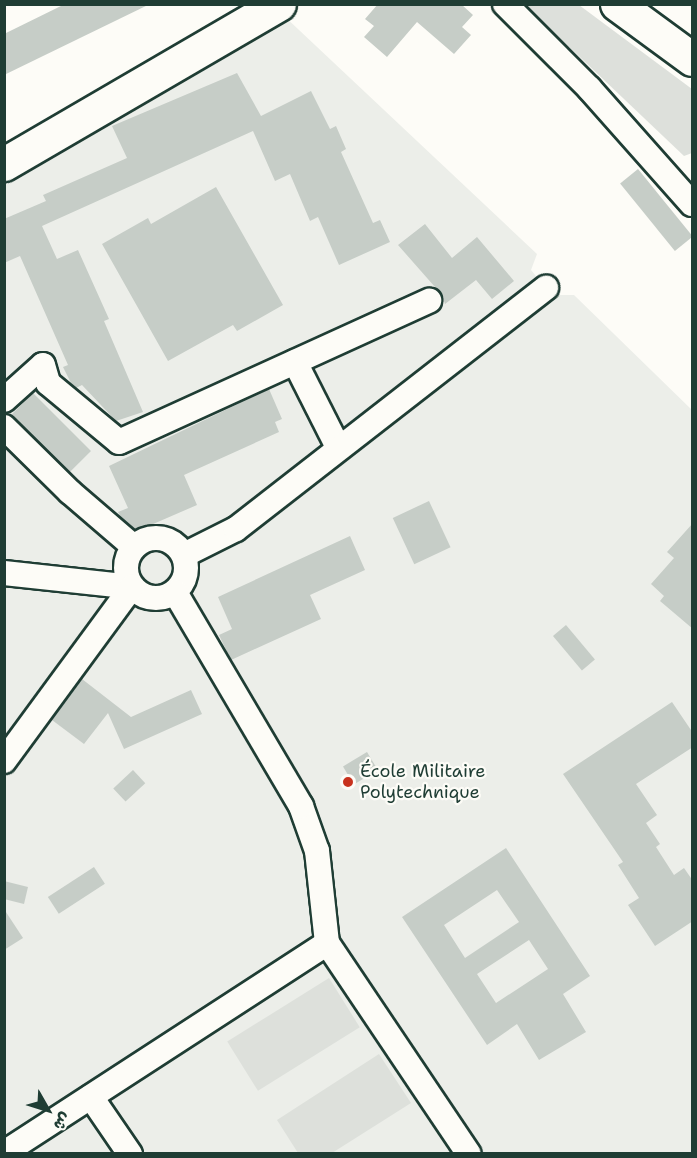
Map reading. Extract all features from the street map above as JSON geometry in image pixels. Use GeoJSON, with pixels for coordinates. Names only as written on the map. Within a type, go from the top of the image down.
{"type":"FeatureCollection","features":[{"type":"Feature","properties":{"kind":"main road"},"geometry":{"type":"LineString","coordinates":[[4,164],[279,4]]}},
{"type":"Feature","properties":{"kind":"main road"},"geometry":{"type":"LineString","coordinates":[[617,4],[693,58]]}},
{"type":"Feature","properties":{"kind":"street"},"geometry":{"type":"LineString","coordinates":[[505,4],[589,88],[693,204]]}},
{"type":"Feature","properties":{"kind":"street"},"geometry":{"type":"LineString","coordinates":[[184,555],[236,529],[338,447],[546,288]]}},
{"type":"Feature","properties":{"kind":"street"},"geometry":{"type":"LineString","coordinates":[[4,400],[43,365],[48,383],[118,442],[429,301]]}},
{"type":"Feature","properties":{"kind":"street"},"geometry":{"type":"LineString","coordinates":[[295,362],[338,447]]}},
{"type":"Feature","properties":{"kind":"street"},"geometry":{"type":"LineString","coordinates":[[4,426],[70,492],[134,547]]}},
{"type":"Feature","properties":{"kind":"street"},"geometry":{"type":"LineString","coordinates":[[4,573],[132,587],[153,598],[175,592],[186,575],[184,555],[179,547],[162,538],[143,540],[134,547],[126,564],[132,587]]}},
{"type":"Feature","properties":{"kind":"street"},"geometry":{"type":"LineString","coordinates":[[4,761],[132,587]]}},
{"type":"Feature","properties":{"kind":"street"},"geometry":{"type":"LineString","coordinates":[[175,592],[301,806],[317,851],[327,943],[469,1154]]}},
{"type":"Feature","properties":{"kind":"street"},"geometry":{"type":"LineString","coordinates":[[4,1153],[327,943]]}},
{"type":"Feature","properties":{"kind":"street"},"geometry":{"type":"LineString","coordinates":[[92,1097],[130,1154]]}},
{"type":"Feature","properties":{"kind":"shaded area"},"geometry":{"type":"Polygon","coordinates":[[[525,5],[579,5],[692,89],[692,153],[684,156],[525,5]]]}},
{"type":"Feature","properties":{"kind":"shaded area","name":"École Militaire Polytechnique"},"geometry":{"type":"Polygon","coordinates":[[[282,14],[537,254],[531,270],[546,288],[555,295],[574,295],[692,410],[692,1153],[5,1153],[4,179],[282,14]]]}},
{"type":"Feature","properties":{"kind":"shaded area"},"geometry":{"type":"Polygon","coordinates":[[[329,978],[360,1027],[258,1091],[227,1042],[329,978]]]}},
{"type":"Feature","properties":{"kind":"shaded area"},"geometry":{"type":"Polygon","coordinates":[[[379,1054],[411,1103],[332,1153],[298,1153],[277,1120],[379,1054]]]}},
{"type":"Feature","properties":{"kind":"building"},"geometry":{"type":"Polygon","coordinates":[[[65,4],[150,4],[4,75],[4,34],[65,4]]]}},
{"type":"Feature","properties":{"kind":"building"},"geometry":{"type":"Polygon","coordinates":[[[378,4],[461,4],[473,15],[462,27],[471,35],[454,54],[417,22],[387,57],[364,37],[374,26],[365,19],[378,4]]]}},
{"type":"Feature","properties":{"kind":"building"},"geometry":{"type":"Polygon","coordinates":[[[237,73],[261,116],[311,91],[330,129],[336,126],[346,149],[341,152],[373,223],[380,220],[390,242],[339,265],[318,217],[310,221],[290,174],[275,181],[253,131],[42,226],[57,259],[78,250],[109,319],[104,321],[143,412],[116,421],[82,385],[76,388],[71,383],[63,367],[68,365],[20,256],[4,263],[4,219],[46,201],[43,195],[127,158],[112,126],[237,73]]]}},
{"type":"Feature","properties":{"kind":"building"},"geometry":{"type":"Polygon","coordinates":[[[638,169],[692,236],[675,251],[620,183],[638,169]]]}},
{"type":"Feature","properties":{"kind":"building"},"geometry":{"type":"Polygon","coordinates":[[[216,187],[283,305],[237,331],[233,325],[168,361],[102,244],[148,218],[151,224],[216,187]]]}},
{"type":"Feature","properties":{"kind":"building"},"geometry":{"type":"Polygon","coordinates":[[[425,224],[452,258],[477,237],[514,281],[492,299],[476,280],[445,304],[442,295],[398,245],[425,224]]]}},
{"type":"Feature","properties":{"kind":"building"},"geometry":{"type":"Polygon","coordinates":[[[269,389],[282,419],[275,422],[279,432],[184,475],[197,505],[137,531],[120,516],[118,512],[128,508],[109,466],[269,389]]]}},
{"type":"Feature","properties":{"kind":"building"},"geometry":{"type":"Polygon","coordinates":[[[33,393],[91,451],[68,474],[10,416],[33,393]]]}},
{"type":"Feature","properties":{"kind":"building"},"geometry":{"type":"Polygon","coordinates":[[[429,501],[451,547],[414,564],[393,518],[429,501]]]}},
{"type":"Feature","properties":{"kind":"building"},"geometry":{"type":"Polygon","coordinates":[[[693,523],[693,629],[660,601],[664,596],[651,584],[674,558],[667,552],[693,523]]]}},
{"type":"Feature","properties":{"kind":"building"},"geometry":{"type":"Polygon","coordinates":[[[350,536],[365,570],[310,595],[321,619],[231,660],[219,635],[232,629],[218,597],[350,536]]]}},
{"type":"Feature","properties":{"kind":"building"},"geometry":{"type":"Polygon","coordinates":[[[566,625],[595,659],[582,670],[553,636],[566,625]]]}},
{"type":"Feature","properties":{"kind":"building"},"geometry":{"type":"Polygon","coordinates":[[[82,679],[131,717],[191,690],[202,714],[124,749],[108,713],[84,744],[52,720],[82,679]]]}},
{"type":"Feature","properties":{"kind":"building"},"geometry":{"type":"Polygon","coordinates":[[[672,702],[693,733],[693,747],[636,784],[657,815],[646,823],[660,844],[656,847],[674,875],[684,868],[693,881],[693,921],[655,946],[628,905],[639,898],[618,865],[623,862],[563,774],[672,702]]]}},
{"type":"Feature","properties":{"kind":"building"},"geometry":{"type":"Polygon","coordinates":[[[367,752],[378,770],[354,784],[343,766],[367,752]]]}},
{"type":"Feature","properties":{"kind":"building"},"geometry":{"type":"Polygon","coordinates":[[[133,770],[145,783],[126,802],[113,788],[133,770]]]}},
{"type":"Feature","properties":{"kind":"building"},"geometry":{"type":"Polygon","coordinates":[[[506,848],[590,976],[563,994],[586,1032],[539,1060],[517,1024],[487,1045],[402,917],[506,848]],[[497,890],[444,925],[465,958],[519,922],[497,890]],[[529,940],[477,974],[496,1003],[548,969],[529,940]]]}},
{"type":"Feature","properties":{"kind":"building"},"geometry":{"type":"Polygon","coordinates":[[[94,867],[105,884],[59,914],[48,897],[94,867]]]}},
{"type":"Feature","properties":{"kind":"building"},"geometry":{"type":"Polygon","coordinates":[[[4,881],[28,887],[24,904],[4,899],[4,881]]]}},
{"type":"Feature","properties":{"kind":"building"},"geometry":{"type":"Polygon","coordinates":[[[4,909],[23,938],[4,950],[4,909]]]}},
{"type":"Feature","properties":{"kind":"place","name":"École Militaire Polytechnique"},"geometry":{"type":"Point","coordinates":[348,782]}}]}
